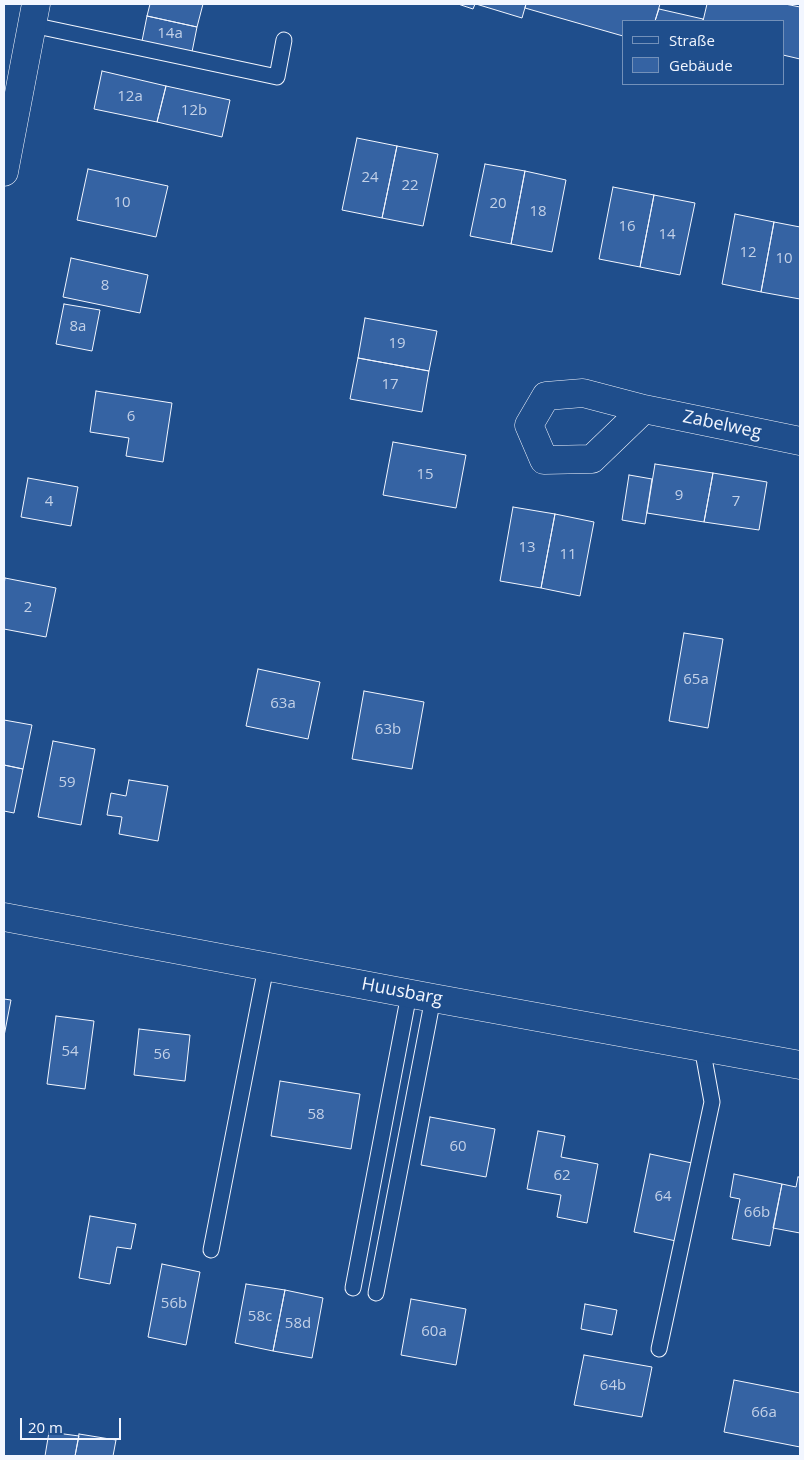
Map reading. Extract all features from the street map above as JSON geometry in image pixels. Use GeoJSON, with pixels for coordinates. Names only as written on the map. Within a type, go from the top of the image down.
{"type":"FeatureCollection","features":[{"type":"Feature","properties":{"kind":"street"},"geometry":{"type":"LineString","coordinates":[[4,172],[34,14]]}},
{"type":"Feature","properties":{"kind":"street","name":"Zabelweg"},"geometry":{"type":"LineString","coordinates":[[644,409],[800,441]]}},
{"type":"Feature","properties":{"kind":"street","name":"Huusbarg"},"geometry":{"type":"LineString","coordinates":[[4,917],[800,1065]]}},
{"type":"Feature","properties":{"kind":"lane"},"geometry":{"type":"LineString","coordinates":[[34,14],[277,76],[284,40]]}},
{"type":"Feature","properties":{"kind":"lane"},"geometry":{"type":"LineString","coordinates":[[211,1250],[266,966]]}},
{"type":"Feature","properties":{"kind":"lane"},"geometry":{"type":"LineString","coordinates":[[353,1288],[421,996]]}},
{"type":"Feature","properties":{"kind":"lane"},"geometry":{"type":"LineString","coordinates":[[376,1293],[421,996]]}},
{"type":"Feature","properties":{"kind":"lane"},"geometry":{"type":"LineString","coordinates":[[659,1348],[712,1102],[702,1047]]}},
{"type":"Feature","properties":{"kind":"building"},"geometry":{"type":"Polygon","coordinates":[[[150,4],[203,4],[197,27],[147,16],[150,4]]]}},
{"type":"Feature","properties":{"kind":"building"},"geometry":{"type":"Polygon","coordinates":[[[458,4],[475,4],[473,9],[458,4]]]}},
{"type":"Feature","properties":{"kind":"building"},"geometry":{"type":"Polygon","coordinates":[[[476,4],[526,4],[522,18],[476,4]]]}},
{"type":"Feature","properties":{"kind":"building"},"geometry":{"type":"Polygon","coordinates":[[[526,4],[660,4],[655,20],[622,20],[622,36],[525,8],[526,4]]]}},
{"type":"Feature","properties":{"kind":"building"},"geometry":{"type":"Polygon","coordinates":[[[707,4],[785,4],[800,7],[800,59],[784,55],[784,20],[703,20],[707,4]]]}},
{"type":"Feature","properties":{"kind":"building"},"geometry":{"type":"Polygon","coordinates":[[[659,9],[703,19],[703,20],[655,20],[659,9]]]}},
{"type":"Feature","properties":{"kind":"building"},"geometry":{"type":"Polygon","coordinates":[[[147,16],[197,27],[192,52],[142,41],[147,16]]]}},
{"type":"Feature","properties":{"kind":"building"},"geometry":{"type":"Polygon","coordinates":[[[102,71],[166,86],[157,122],[94,109],[102,71]]]}},
{"type":"Feature","properties":{"kind":"building"},"geometry":{"type":"Polygon","coordinates":[[[166,86],[230,100],[222,137],[157,122],[166,86]]]}},
{"type":"Feature","properties":{"kind":"building"},"geometry":{"type":"Polygon","coordinates":[[[357,138],[397,146],[382,218],[342,210],[357,138]]]}},
{"type":"Feature","properties":{"kind":"building"},"geometry":{"type":"Polygon","coordinates":[[[397,146],[438,154],[423,226],[382,218],[397,146]]]}},
{"type":"Feature","properties":{"kind":"building"},"geometry":{"type":"Polygon","coordinates":[[[485,164],[525,171],[511,244],[470,236],[485,164]]]}},
{"type":"Feature","properties":{"kind":"building"},"geometry":{"type":"Polygon","coordinates":[[[88,169],[168,186],[156,237],[77,220],[88,169]]]}},
{"type":"Feature","properties":{"kind":"building"},"geometry":{"type":"Polygon","coordinates":[[[525,171],[566,180],[552,252],[511,244],[525,171]]]}},
{"type":"Feature","properties":{"kind":"building"},"geometry":{"type":"Polygon","coordinates":[[[613,187],[654,195],[640,267],[599,259],[613,187]]]}},
{"type":"Feature","properties":{"kind":"building"},"geometry":{"type":"Polygon","coordinates":[[[654,195],[695,203],[680,275],[640,267],[654,195]]]}},
{"type":"Feature","properties":{"kind":"building"},"geometry":{"type":"Polygon","coordinates":[[[735,214],[774,222],[761,292],[722,284],[735,214]]]}},
{"type":"Feature","properties":{"kind":"building"},"geometry":{"type":"Polygon","coordinates":[[[774,222],[800,227],[800,299],[761,292],[774,222]]]}},
{"type":"Feature","properties":{"kind":"building"},"geometry":{"type":"Polygon","coordinates":[[[71,258],[148,275],[140,313],[63,297],[71,258]]]}},
{"type":"Feature","properties":{"kind":"building"},"geometry":{"type":"Polygon","coordinates":[[[64,304],[100,310],[92,351],[56,344],[64,304]]]}},
{"type":"Feature","properties":{"kind":"building"},"geometry":{"type":"Polygon","coordinates":[[[365,318],[437,331],[429,371],[358,358],[365,318]]]}},
{"type":"Feature","properties":{"kind":"building"},"geometry":{"type":"Polygon","coordinates":[[[358,358],[429,371],[422,412],[350,399],[358,358]]]}},
{"type":"Feature","properties":{"kind":"building"},"geometry":{"type":"Polygon","coordinates":[[[96,391],[172,403],[163,462],[126,456],[129,438],[90,432],[96,391]]]}},
{"type":"Feature","properties":{"kind":"building"},"geometry":{"type":"Polygon","coordinates":[[[393,442],[466,455],[456,508],[383,495],[393,442]]]}},
{"type":"Feature","properties":{"kind":"building"},"geometry":{"type":"Polygon","coordinates":[[[655,464],[713,473],[704,522],[647,513],[655,464]]]}},
{"type":"Feature","properties":{"kind":"building"},"geometry":{"type":"Polygon","coordinates":[[[713,473],[767,482],[759,530],[704,522],[713,473]]]}},
{"type":"Feature","properties":{"kind":"building"},"geometry":{"type":"Polygon","coordinates":[[[629,475],[652,479],[645,524],[622,520],[629,475]]]}},
{"type":"Feature","properties":{"kind":"building"},"geometry":{"type":"Polygon","coordinates":[[[28,478],[78,487],[71,526],[21,517],[28,478]]]}},
{"type":"Feature","properties":{"kind":"building"},"geometry":{"type":"Polygon","coordinates":[[[513,507],[555,514],[541,588],[500,581],[513,507]]]}},
{"type":"Feature","properties":{"kind":"building"},"geometry":{"type":"Polygon","coordinates":[[[555,514],[594,522],[580,596],[541,588],[555,514]]]}},
{"type":"Feature","properties":{"kind":"building"},"geometry":{"type":"Polygon","coordinates":[[[5,578],[56,588],[46,637],[4,629],[5,578]]]}},
{"type":"Feature","properties":{"kind":"building"},"geometry":{"type":"Polygon","coordinates":[[[684,633],[723,639],[708,728],[669,721],[684,633]]]}},
{"type":"Feature","properties":{"kind":"building"},"geometry":{"type":"Polygon","coordinates":[[[258,669],[320,682],[308,739],[246,726],[258,669]]]}},
{"type":"Feature","properties":{"kind":"building"},"geometry":{"type":"Polygon","coordinates":[[[364,691],[424,702],[412,769],[352,759],[364,691]]]}},
{"type":"Feature","properties":{"kind":"building"},"geometry":{"type":"Polygon","coordinates":[[[4,720],[32,725],[23,769],[4,765],[4,720]]]}},
{"type":"Feature","properties":{"kind":"building"},"geometry":{"type":"Polygon","coordinates":[[[53,741],[95,749],[81,825],[38,817],[53,741]]]}},
{"type":"Feature","properties":{"kind":"building"},"geometry":{"type":"Polygon","coordinates":[[[4,765],[23,769],[14,813],[4,811],[4,765]]]}},
{"type":"Feature","properties":{"kind":"building"},"geometry":{"type":"Polygon","coordinates":[[[129,780],[168,786],[158,841],[119,834],[122,817],[107,815],[111,793],[126,796],[129,780]]]}},
{"type":"Feature","properties":{"kind":"building"},"geometry":{"type":"Polygon","coordinates":[[[4,999],[11,1000],[4,1036],[4,999]]]}},
{"type":"Feature","properties":{"kind":"building"},"geometry":{"type":"Polygon","coordinates":[[[56,1016],[94,1021],[85,1089],[47,1084],[56,1016]]]}},
{"type":"Feature","properties":{"kind":"building"},"geometry":{"type":"Polygon","coordinates":[[[139,1029],[190,1035],[185,1081],[134,1075],[139,1029]]]}},
{"type":"Feature","properties":{"kind":"building"},"geometry":{"type":"Polygon","coordinates":[[[280,1081],[360,1094],[351,1149],[271,1136],[280,1081]]]}},
{"type":"Feature","properties":{"kind":"building"},"geometry":{"type":"Polygon","coordinates":[[[430,1117],[495,1129],[486,1177],[421,1165],[430,1117]]]}},
{"type":"Feature","properties":{"kind":"building"},"geometry":{"type":"Polygon","coordinates":[[[538,1131],[565,1136],[561,1157],[598,1164],[587,1223],[557,1217],[561,1195],[527,1189],[538,1131]]]}},
{"type":"Feature","properties":{"kind":"building"},"geometry":{"type":"Polygon","coordinates":[[[650,1154],[692,1163],[676,1241],[634,1232],[650,1154]]]}},
{"type":"Feature","properties":{"kind":"building"},"geometry":{"type":"Polygon","coordinates":[[[734,1174],[782,1184],[770,1246],[732,1239],[740,1199],[730,1197],[734,1174]]]}},
{"type":"Feature","properties":{"kind":"building"},"geometry":{"type":"Polygon","coordinates":[[[798,1177],[800,1177],[800,1233],[773,1228],[782,1184],[796,1187],[798,1177]]]}},
{"type":"Feature","properties":{"kind":"building"},"geometry":{"type":"Polygon","coordinates":[[[90,1216],[136,1224],[131,1249],[117,1247],[110,1284],[79,1278],[90,1216]]]}},
{"type":"Feature","properties":{"kind":"building"},"geometry":{"type":"Polygon","coordinates":[[[162,1264],[200,1272],[186,1345],[148,1337],[162,1264]]]}},
{"type":"Feature","properties":{"kind":"building"},"geometry":{"type":"Polygon","coordinates":[[[246,1284],[285,1290],[273,1351],[235,1343],[246,1284]]]}},
{"type":"Feature","properties":{"kind":"building"},"geometry":{"type":"Polygon","coordinates":[[[285,1290],[323,1298],[312,1358],[273,1351],[285,1290]]]}},
{"type":"Feature","properties":{"kind":"building"},"geometry":{"type":"Polygon","coordinates":[[[411,1299],[466,1309],[456,1365],[401,1355],[411,1299]]]}},
{"type":"Feature","properties":{"kind":"building"},"geometry":{"type":"Polygon","coordinates":[[[585,1304],[617,1310],[612,1335],[581,1329],[585,1304]]]}},
{"type":"Feature","properties":{"kind":"building"},"geometry":{"type":"Polygon","coordinates":[[[584,1355],[652,1367],[642,1417],[574,1405],[584,1355]]]}},
{"type":"Feature","properties":{"kind":"building"},"geometry":{"type":"Polygon","coordinates":[[[734,1380],[800,1393],[800,1447],[724,1432],[734,1380]]]}},
{"type":"Feature","properties":{"kind":"building"},"geometry":{"type":"Polygon","coordinates":[[[49,1432],[79,1436],[75,1456],[45,1456],[49,1432]]]}},
{"type":"Feature","properties":{"kind":"building"},"geometry":{"type":"Polygon","coordinates":[[[79,1434],[116,1440],[113,1456],[75,1456],[79,1434]]]}}]}
